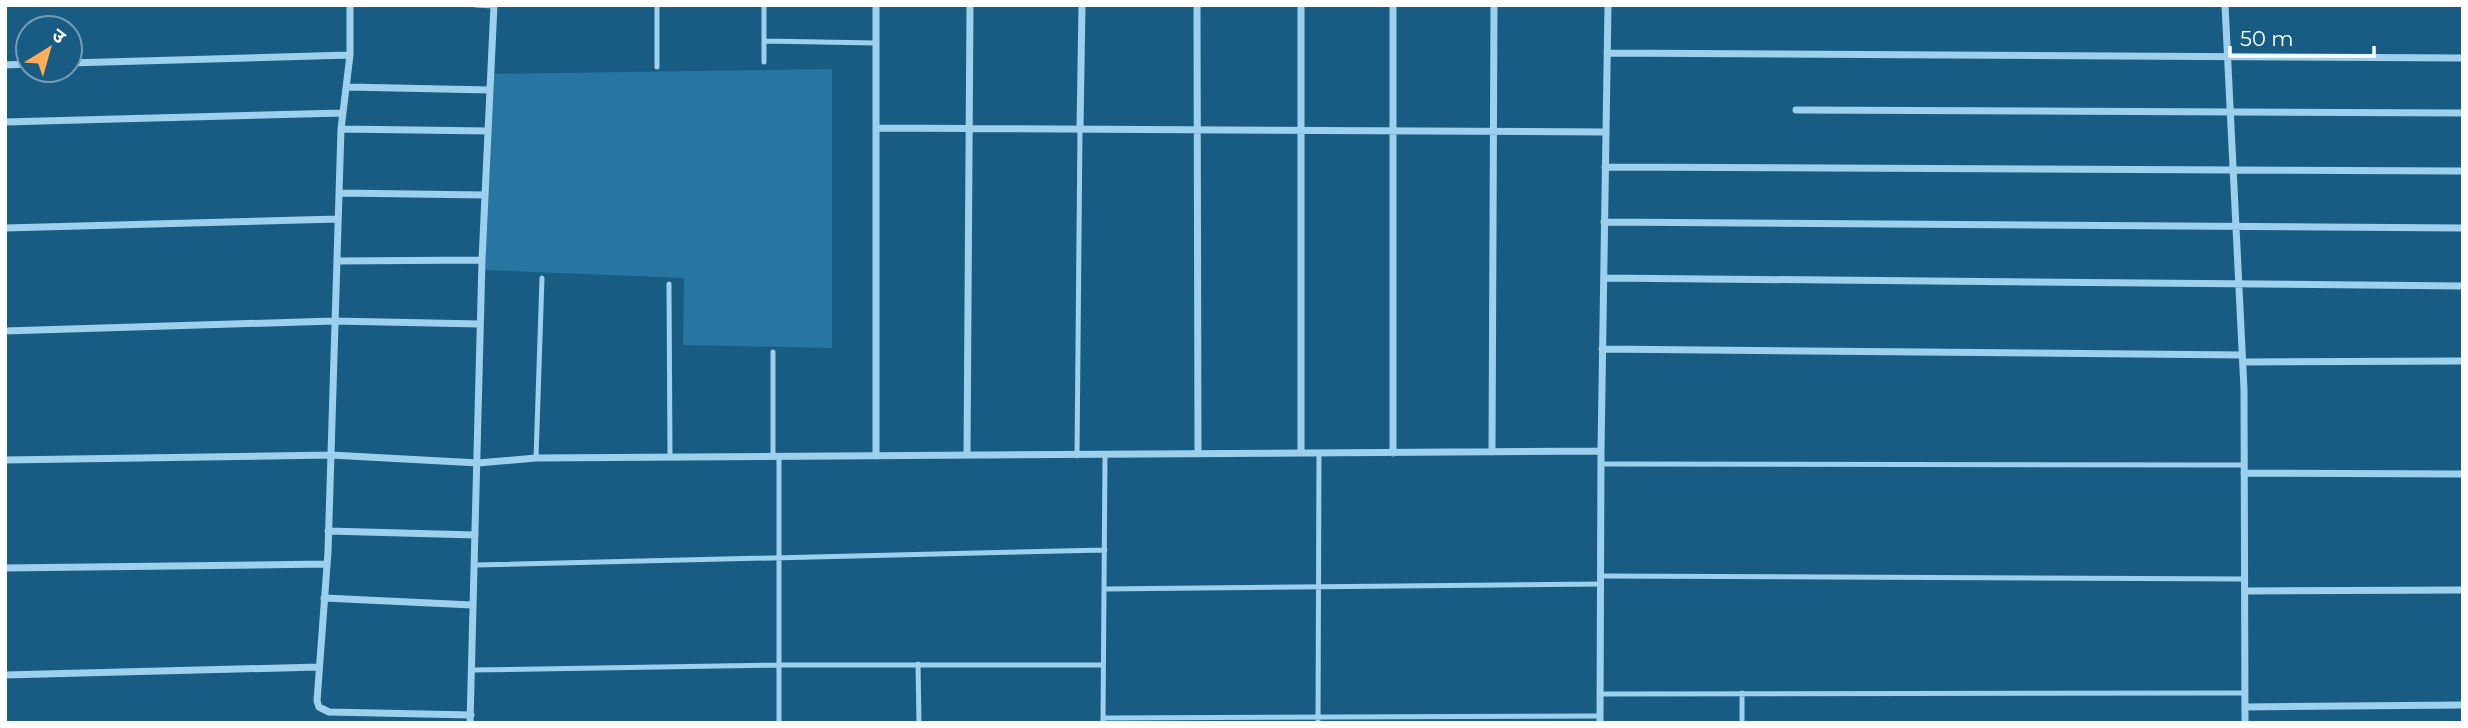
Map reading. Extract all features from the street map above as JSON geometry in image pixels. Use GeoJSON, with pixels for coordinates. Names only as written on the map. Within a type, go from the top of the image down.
{"type":"FeatureCollection","features":[{"type":"Feature","properties":{"kind":"street"},"geometry":{"type":"LineString","coordinates":[[350,5],[350,55],[341,129],[327,564],[317,701],[319,707],[329,712],[470,719],[482,260],[494,6]]}},
{"type":"Feature","properties":{"kind":"street"},"geometry":{"type":"LineString","coordinates":[[876,5],[876,456]]}},
{"type":"Feature","properties":{"kind":"street"},"geometry":{"type":"LineString","coordinates":[[967,455],[970,5]]}},
{"type":"Feature","properties":{"kind":"street"},"geometry":{"type":"LineString","coordinates":[[1080,129],[1082,5]]}},
{"type":"Feature","properties":{"kind":"street"},"geometry":{"type":"LineString","coordinates":[[1197,5],[1198,454]]}},
{"type":"Feature","properties":{"kind":"street"},"geometry":{"type":"LineString","coordinates":[[1301,5],[1301,453]]}},
{"type":"Feature","properties":{"kind":"street"},"geometry":{"type":"LineString","coordinates":[[1393,5],[1393,453]]}},
{"type":"Feature","properties":{"kind":"street"},"geometry":{"type":"LineString","coordinates":[[1492,452],[1494,5]]}},
{"type":"Feature","properties":{"kind":"street"},"geometry":{"type":"LineString","coordinates":[[1600,720],[1602,349],[1608,5]]}},
{"type":"Feature","properties":{"kind":"street"},"geometry":{"type":"LineString","coordinates":[[2225,5],[2242,359],[2245,723]]}},
{"type":"Feature","properties":{"kind":"street"},"geometry":{"type":"LineString","coordinates":[[1607,53],[2463,58]]}},
{"type":"Feature","properties":{"kind":"street"},"geometry":{"type":"LineString","coordinates":[[84,63],[350,55]]}},
{"type":"Feature","properties":{"kind":"street"},"geometry":{"type":"LineString","coordinates":[[347,88],[490,90]]}},
{"type":"Feature","properties":{"kind":"street"},"geometry":{"type":"LineString","coordinates":[[1796,110],[2463,113]]}},
{"type":"Feature","properties":{"kind":"street"},"geometry":{"type":"LineString","coordinates":[[5,122],[343,113]]}},
{"type":"Feature","properties":{"kind":"street"},"geometry":{"type":"LineString","coordinates":[[876,128],[1606,132]]}},
{"type":"Feature","properties":{"kind":"street"},"geometry":{"type":"LineString","coordinates":[[341,129],[488,131]]}},
{"type":"Feature","properties":{"kind":"street"},"geometry":{"type":"LineString","coordinates":[[1605,167],[2463,171]]}},
{"type":"Feature","properties":{"kind":"street"},"geometry":{"type":"LineString","coordinates":[[340,192],[485,195]]}},
{"type":"Feature","properties":{"kind":"street"},"geometry":{"type":"LineString","coordinates":[[5,228],[338,219]]}},
{"type":"Feature","properties":{"kind":"street"},"geometry":{"type":"LineString","coordinates":[[1604,222],[2463,228]]}},
{"type":"Feature","properties":{"kind":"street"},"geometry":{"type":"LineString","coordinates":[[338,261],[482,260]]}},
{"type":"Feature","properties":{"kind":"street"},"geometry":{"type":"LineString","coordinates":[[1604,278],[2463,286]]}},
{"type":"Feature","properties":{"kind":"street"},"geometry":{"type":"LineString","coordinates":[[5,331],[334,321],[480,324]]}},
{"type":"Feature","properties":{"kind":"street"},"geometry":{"type":"LineString","coordinates":[[1602,349],[2463,361]]}},
{"type":"Feature","properties":{"kind":"street"},"geometry":{"type":"LineString","coordinates":[[5,460],[331,455],[478,463],[537,458],[1601,451]]}},
{"type":"Feature","properties":{"kind":"street"},"geometry":{"type":"LineString","coordinates":[[2244,469],[2463,474]]}},
{"type":"Feature","properties":{"kind":"street"},"geometry":{"type":"LineString","coordinates":[[328,531],[475,535]]}},
{"type":"Feature","properties":{"kind":"street"},"geometry":{"type":"LineString","coordinates":[[5,568],[327,564]]}},
{"type":"Feature","properties":{"kind":"street"},"geometry":{"type":"LineString","coordinates":[[2245,591],[2463,590]]}},
{"type":"Feature","properties":{"kind":"street"},"geometry":{"type":"LineString","coordinates":[[324,598],[472,605]]}},
{"type":"Feature","properties":{"kind":"street"},"geometry":{"type":"LineString","coordinates":[[5,674],[319,667]]}},
{"type":"Feature","properties":{"kind":"street"},"geometry":{"type":"LineString","coordinates":[[2245,707],[2463,705]]}},
{"type":"Feature","properties":{"kind":"lane"},"geometry":{"type":"LineString","coordinates":[[475,5],[494,6]]}},
{"type":"Feature","properties":{"kind":"lane"},"geometry":{"type":"LineString","coordinates":[[657,5],[657,68]]}},
{"type":"Feature","properties":{"kind":"lane"},"geometry":{"type":"LineString","coordinates":[[764,5],[764,62]]}},
{"type":"Feature","properties":{"kind":"lane"},"geometry":{"type":"LineString","coordinates":[[764,41],[876,43]]}},
{"type":"Feature","properties":{"kind":"lane"},"geometry":{"type":"LineString","coordinates":[[1077,456],[1080,129]]}},
{"type":"Feature","properties":{"kind":"lane"},"geometry":{"type":"LineString","coordinates":[[537,458],[542,278]]}},
{"type":"Feature","properties":{"kind":"lane"},"geometry":{"type":"LineString","coordinates":[[670,284],[670,457]]}},
{"type":"Feature","properties":{"kind":"lane"},"geometry":{"type":"LineString","coordinates":[[774,352],[780,559],[779,723]]}},
{"type":"Feature","properties":{"kind":"lane"},"geometry":{"type":"LineString","coordinates":[[1318,719],[1319,453]]}},
{"type":"Feature","properties":{"kind":"lane"},"geometry":{"type":"LineString","coordinates":[[1105,456],[1102,665],[1104,720],[1600,720]]}},
{"type":"Feature","properties":{"kind":"lane"},"geometry":{"type":"LineString","coordinates":[[1601,464],[2244,469]]}},
{"type":"Feature","properties":{"kind":"lane"},"geometry":{"type":"LineString","coordinates":[[474,565],[1105,550]]}},
{"type":"Feature","properties":{"kind":"lane"},"geometry":{"type":"LineString","coordinates":[[1104,589],[1601,580],[2245,579]]}},
{"type":"Feature","properties":{"kind":"lane"},"geometry":{"type":"LineString","coordinates":[[473,670],[780,664],[1102,665]]}},
{"type":"Feature","properties":{"kind":"lane"},"geometry":{"type":"LineString","coordinates":[[918,664],[919,723]]}},
{"type":"Feature","properties":{"kind":"lane"},"geometry":{"type":"LineString","coordinates":[[1742,693],[1742,723]]}},
{"type":"Feature","properties":{"kind":"lane"},"geometry":{"type":"LineString","coordinates":[[1601,694],[2245,693]]}},
{"type":"Feature","properties":{"kind":"shaded area"},"geometry":{"type":"Polygon","coordinates":[[[832,69],[832,348],[683,345],[684,278],[482,270],[489,74],[832,69]]]}}]}
